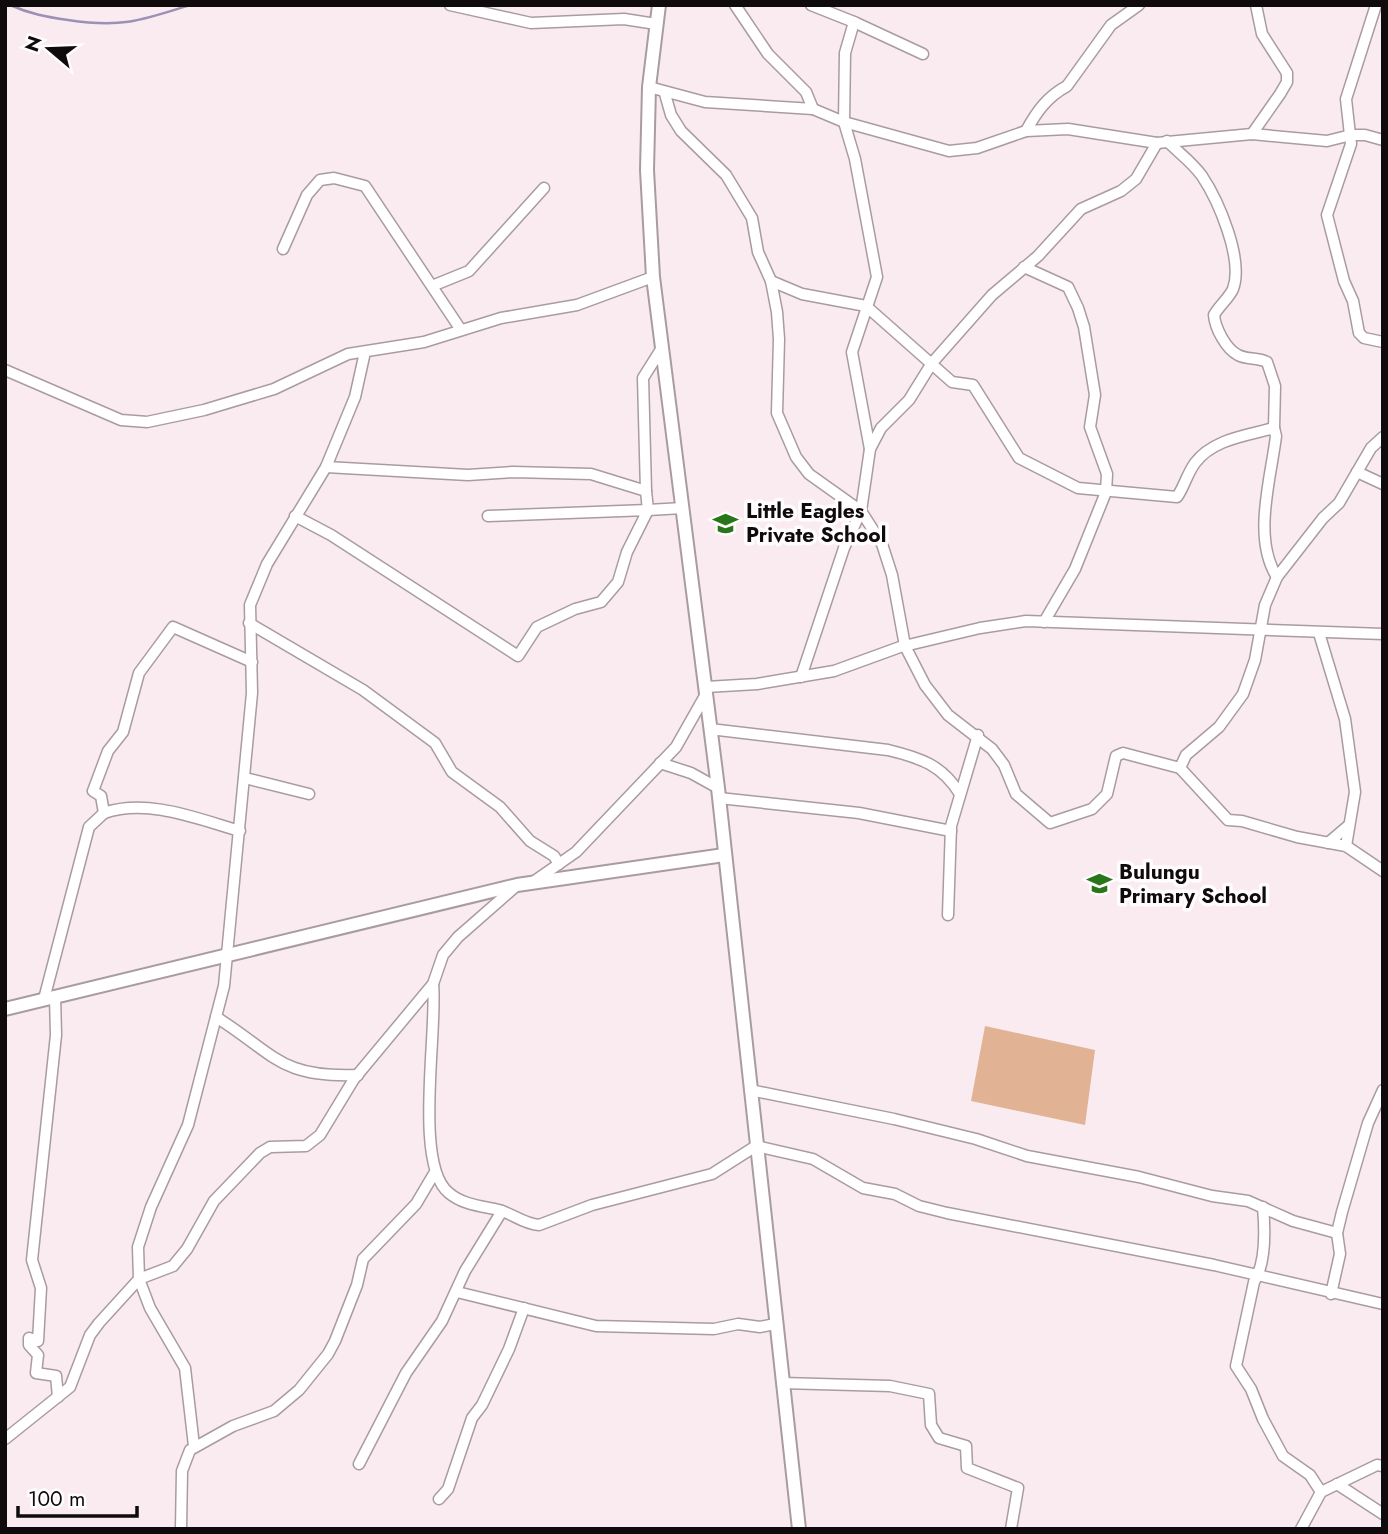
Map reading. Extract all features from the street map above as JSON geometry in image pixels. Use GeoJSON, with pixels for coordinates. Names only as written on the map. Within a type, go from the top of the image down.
{"type":"FeatureCollection","features":[{"type":"Feature","properties":{"kind":"street"},"geometry":{"type":"LineString","coordinates":[[450,5],[531,23],[624,19],[656,24]]}},
{"type":"Feature","properties":{"kind":"street"},"geometry":{"type":"LineString","coordinates":[[659,5],[649,87],[646,170],[653,277],[660,351],[706,690],[799,1529]]}},
{"type":"Feature","properties":{"kind":"street"},"geometry":{"type":"LineString","coordinates":[[735,5],[768,54],[806,92],[813,109]]}},
{"type":"Feature","properties":{"kind":"street"},"geometry":{"type":"LineString","coordinates":[[811,5],[923,54]]}},
{"type":"Feature","properties":{"kind":"street"},"geometry":{"type":"LineString","coordinates":[[1026,131],[1038,110],[1067,86],[1111,25],[1139,5]]}},
{"type":"Feature","properties":{"kind":"street"},"geometry":{"type":"LineString","coordinates":[[1252,134],[1287,82],[1287,73],[1262,34],[1256,5]]}},
{"type":"Feature","properties":{"kind":"street"},"geometry":{"type":"LineString","coordinates":[[1376,5],[1346,99],[1345,111],[1351,135],[1346,160],[1329,202],[1328,222],[1344,281],[1353,301],[1359,333],[1364,338],[1383,342]]}},
{"type":"Feature","properties":{"kind":"street"},"geometry":{"type":"LineString","coordinates":[[801,677],[844,548],[861,511],[870,449],[852,352],[877,277],[855,159],[844,122],[845,53],[854,22]]}},
{"type":"Feature","properties":{"kind":"street"},"geometry":{"type":"LineString","coordinates":[[649,87],[665,94],[705,102],[813,109],[844,122],[949,151],[977,148],[1026,131],[1068,129],[1162,142],[1252,134],[1327,141],[1351,135],[1383,141]]}},
{"type":"Feature","properties":{"kind":"street"},"geometry":{"type":"LineString","coordinates":[[665,94],[671,115],[681,131],[736,187],[752,218],[758,252],[771,281],[779,340],[777,408],[780,422],[796,457],[809,474],[861,511],[888,558],[905,646],[925,685],[948,715],[978,735],[1004,765],[1016,794],[1050,823],[1092,809],[1107,794],[1119,752],[1180,768],[1228,820],[1346,846],[1383,871]]}},
{"type":"Feature","properties":{"kind":"street"},"geometry":{"type":"LineString","coordinates":[[870,449],[881,428],[909,400],[932,363],[992,295],[1082,209],[1121,191],[1136,179],[1162,142]]}},
{"type":"Feature","properties":{"kind":"street"},"geometry":{"type":"LineString","coordinates":[[1162,142],[1201,174],[1215,199],[1234,253],[1232,291],[1214,315],[1216,326],[1231,350],[1239,356],[1267,362],[1275,386],[1276,436],[1264,514],[1272,565],[1277,577]]}},
{"type":"Feature","properties":{"kind":"street"},"geometry":{"type":"LineString","coordinates":[[283,249],[312,188],[320,180],[351,182],[371,191],[461,330]]}},
{"type":"Feature","properties":{"kind":"street"},"geometry":{"type":"LineString","coordinates":[[432,286],[469,271],[544,188]]}},
{"type":"Feature","properties":{"kind":"street"},"geometry":{"type":"LineString","coordinates":[[1024,267],[1068,287],[1078,308],[1084,327],[1095,395],[1090,427],[1106,464],[1106,492],[1075,569],[1044,622]]}},
{"type":"Feature","properties":{"kind":"street"},"geometry":{"type":"LineString","coordinates":[[5,370],[121,420],[147,422],[204,410],[274,389],[348,354],[424,342],[501,318],[577,305],[653,277]]}},
{"type":"Feature","properties":{"kind":"street"},"geometry":{"type":"LineString","coordinates":[[771,281],[802,294],[866,306],[952,382],[973,385],[1016,456],[1066,484],[1106,492],[1177,497],[1190,471],[1204,453],[1222,442],[1274,428]]}},
{"type":"Feature","properties":{"kind":"street"},"geometry":{"type":"LineString","coordinates":[[295,516],[331,535],[517,656],[537,627],[575,609],[601,602],[618,582],[626,552],[648,510],[643,378],[660,351]]}},
{"type":"Feature","properties":{"kind":"street"},"geometry":{"type":"LineString","coordinates":[[181,1529],[182,1471],[194,1446],[185,1368],[150,1308],[139,1279],[140,1238],[151,1207],[170,1170],[173,1153],[188,1125],[229,954],[253,662],[250,605],[295,516],[326,467],[355,397],[365,352]]}},
{"type":"Feature","properties":{"kind":"street"},"geometry":{"type":"LineString","coordinates":[[1180,768],[1186,755],[1219,727],[1243,694],[1262,628],[1265,605],[1277,577],[1323,518],[1339,503],[1371,448],[1383,437]]}},
{"type":"Feature","properties":{"kind":"street"},"geometry":{"type":"LineString","coordinates":[[326,467],[468,475],[513,472],[591,474],[646,491]]}},
{"type":"Feature","properties":{"kind":"street"},"geometry":{"type":"LineString","coordinates":[[1357,472],[1383,484]]}},
{"type":"Feature","properties":{"kind":"street"},"geometry":{"type":"LineString","coordinates":[[488,516],[683,508]]}},
{"type":"Feature","properties":{"kind":"street"},"geometry":{"type":"LineString","coordinates":[[706,690],[801,677],[858,664],[905,646],[980,628],[1044,622],[1383,634]]}},
{"type":"Feature","properties":{"kind":"street"},"geometry":{"type":"LineString","coordinates":[[249,623],[363,690],[435,743],[452,772],[500,807],[530,841],[554,856],[559,864]]}},
{"type":"Feature","properties":{"kind":"street"},"geometry":{"type":"LineString","coordinates":[[104,813],[101,796],[93,791],[96,779],[108,751],[123,732],[139,673],[159,648],[170,628],[253,662]]}},
{"type":"Feature","properties":{"kind":"street"},"geometry":{"type":"LineString","coordinates":[[1319,633],[1345,719],[1355,792],[1346,846]]}},
{"type":"Feature","properties":{"kind":"street"},"geometry":{"type":"LineString","coordinates":[[533,882],[576,852],[676,747],[706,690]]}},
{"type":"Feature","properties":{"kind":"street"},"geometry":{"type":"LineString","coordinates":[[710,729],[888,750],[915,757],[943,771],[960,794]]}},
{"type":"Feature","properties":{"kind":"street"},"geometry":{"type":"LineString","coordinates":[[948,915],[951,831],[978,735]]}},
{"type":"Feature","properties":{"kind":"street"},"geometry":{"type":"LineString","coordinates":[[660,763],[680,768],[718,793],[859,813],[951,831]]}},
{"type":"Feature","properties":{"kind":"street"},"geometry":{"type":"LineString","coordinates":[[245,778],[309,794]]}},
{"type":"Feature","properties":{"kind":"street"},"geometry":{"type":"LineString","coordinates":[[58,1396],[56,1376],[36,1373],[38,1355],[29,1339],[37,1341],[41,1288],[32,1260],[56,1035],[50,997],[89,827],[104,813],[116,809],[156,810],[240,831]]}},
{"type":"Feature","properties":{"kind":"street"},"geometry":{"type":"LineString","coordinates":[[1328,843],[1348,826]]}},
{"type":"Feature","properties":{"kind":"street"},"geometry":{"type":"LineString","coordinates":[[5,1009],[517,885],[724,855]]}},
{"type":"Feature","properties":{"kind":"street"},"geometry":{"type":"LineString","coordinates":[[517,885],[458,937],[443,955],[433,984],[429,1104],[435,1172],[440,1184],[459,1200],[502,1211],[533,1224],[548,1223],[592,1205],[712,1174],[756,1146],[813,1159],[863,1188],[895,1194],[919,1206],[1383,1304]]}},
{"type":"Feature","properties":{"kind":"street"},"geometry":{"type":"LineString","coordinates":[[5,1439],[75,1380],[90,1335],[139,1279],[173,1266],[187,1250],[214,1201],[264,1149],[306,1146],[316,1139],[358,1075],[433,984]]}},
{"type":"Feature","properties":{"kind":"street"},"geometry":{"type":"LineString","coordinates":[[216,1017],[289,1068],[324,1076],[358,1075]]}},
{"type":"Feature","properties":{"kind":"street"},"geometry":{"type":"LineString","coordinates":[[750,1090],[894,1119],[976,1139],[1027,1156],[1139,1177],[1263,1207],[1293,1221],[1337,1233]]}},
{"type":"Feature","properties":{"kind":"street"},"geometry":{"type":"LineString","coordinates":[[1331,1294],[1340,1254],[1337,1233],[1368,1123],[1383,1090]]}},
{"type":"Feature","properties":{"kind":"street"},"geometry":{"type":"LineString","coordinates":[[194,1446],[233,1426],[274,1411],[299,1390],[335,1341],[357,1285],[363,1259],[415,1204],[435,1172]]}},
{"type":"Feature","properties":{"kind":"street"},"geometry":{"type":"LineString","coordinates":[[1263,1207],[1264,1233],[1258,1276],[1254,1282],[1249,1317],[1236,1360],[1237,1371],[1251,1389],[1283,1456],[1310,1475],[1321,1492]]}},
{"type":"Feature","properties":{"kind":"street"},"geometry":{"type":"LineString","coordinates":[[359,1464],[407,1373],[424,1352],[457,1292],[465,1271],[502,1211]]}},
{"type":"Feature","properties":{"kind":"street"},"geometry":{"type":"LineString","coordinates":[[457,1292],[596,1326],[714,1329],[738,1324],[760,1327],[775,1324]]}},
{"type":"Feature","properties":{"kind":"street"},"geometry":{"type":"LineString","coordinates":[[439,1499],[448,1489],[472,1418],[482,1405],[509,1349],[524,1308]]}},
{"type":"Feature","properties":{"kind":"street"},"geometry":{"type":"LineString","coordinates":[[782,1383],[890,1386],[929,1394],[931,1425],[939,1438],[966,1446],[967,1468],[1018,1488],[1011,1529]]}},
{"type":"Feature","properties":{"kind":"street"},"geometry":{"type":"LineString","coordinates":[[1301,1529],[1321,1492],[1377,1465],[1383,1466]]}},
{"type":"Feature","properties":{"kind":"street"},"geometry":{"type":"LineString","coordinates":[[1337,1484],[1383,1514]]}},
{"type":"Feature","properties":{"kind":"shaded area"},"geometry":{"type":"Polygon","coordinates":[[[985,1026],[1095,1050],[1085,1125],[971,1101],[985,1026]]]}},
{"type":"Feature","properties":{"kind":"waterway"},"geometry":{"type":"LineString","coordinates":[[10,5],[46,16],[102,23],[130,22],[190,5]]}},
{"type":"Feature","properties":{"kind":"place","name":"Little Eagles Private School"},"geometry":{"type":"Point","coordinates":[726,523]}},
{"type":"Feature","properties":{"kind":"place","name":"Bulungu Primary School"},"geometry":{"type":"Point","coordinates":[1099,884]}}]}
